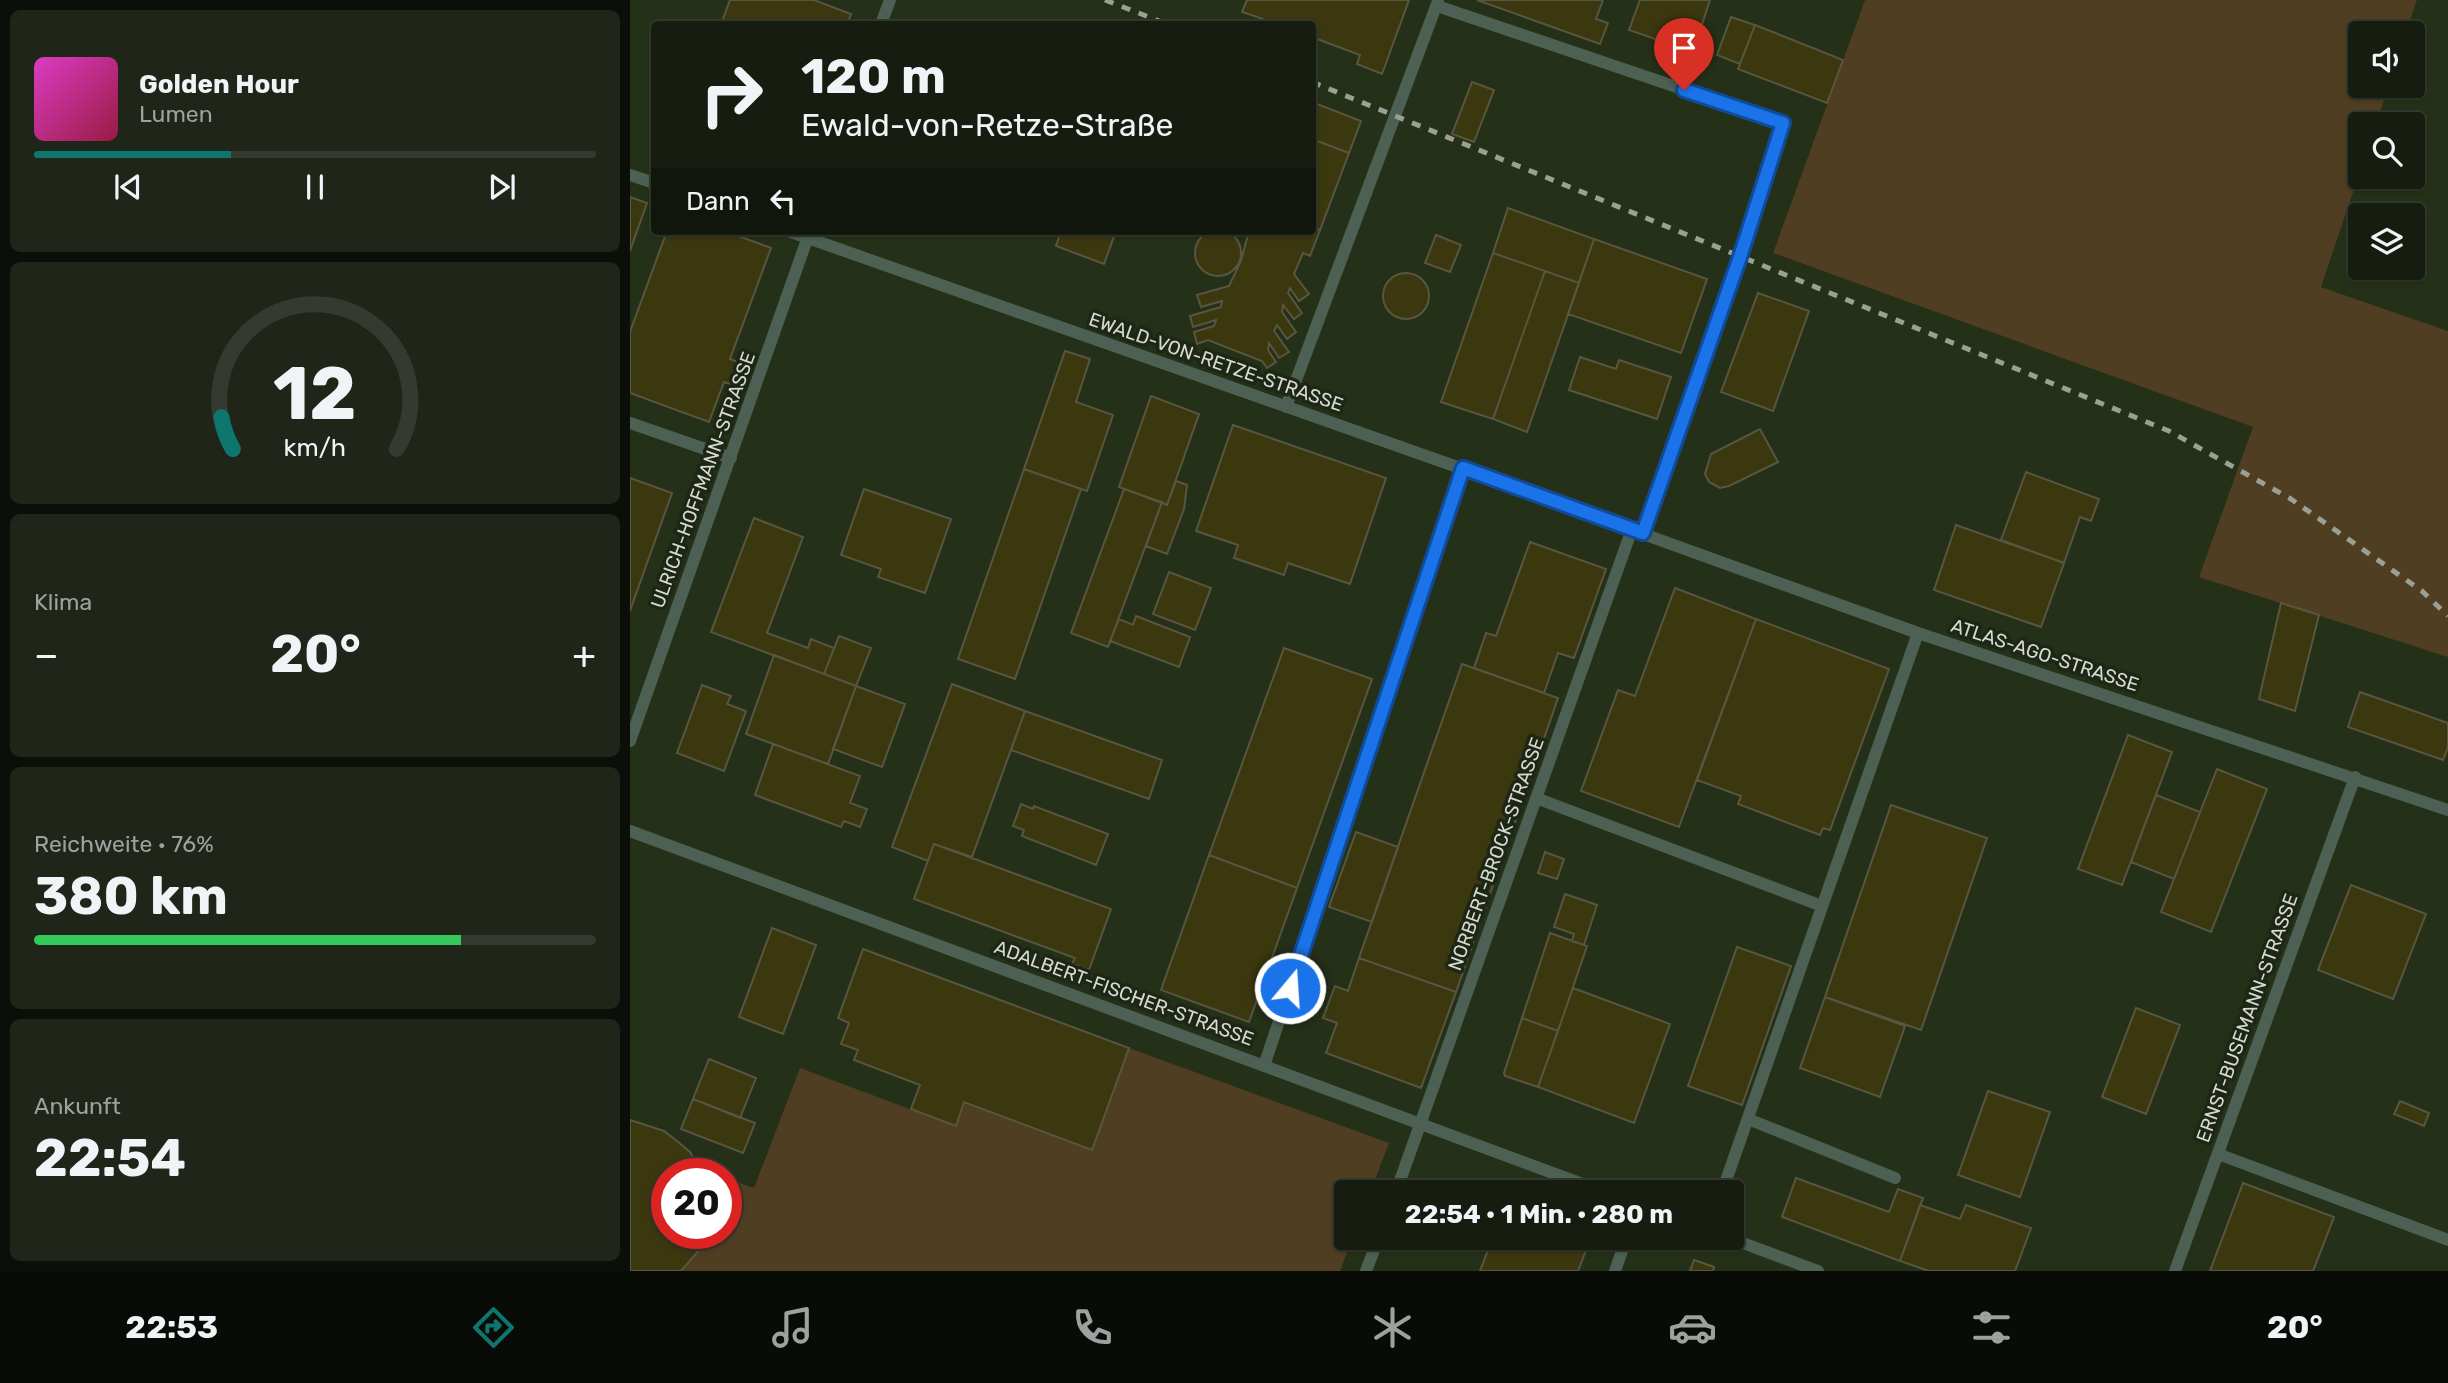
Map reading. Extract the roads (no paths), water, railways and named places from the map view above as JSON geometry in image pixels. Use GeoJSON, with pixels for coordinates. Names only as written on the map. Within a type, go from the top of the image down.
{"type":"FeatureCollection","features":[{"type":"Feature","properties":{"kind":"lane"},"geometry":{"type":"LineString","coordinates":[[882,21],[890,0]]}},
{"type":"Feature","properties":{"kind":"lane"},"geometry":{"type":"LineString","coordinates":[[1286,407],[1438,3]]}},
{"type":"Feature","properties":{"kind":"lane","name":"NORBERT-BROCK-STRASSE"},"geometry":{"type":"LineString","coordinates":[[1400,1180],[1536,799],[1740,257],[1783,123],[1438,3]]}},
{"type":"Feature","properties":{"kind":"lane"},"geometry":{"type":"LineString","coordinates":[[630,175],[651,182]]}},
{"type":"Feature","properties":{"kind":"lane","name":"EWALD-VON-RETZE-STRASSE"},"geometry":{"type":"LineString","coordinates":[[809,235],[1638,531]]}},
{"type":"Feature","properties":{"kind":"lane","name":"ULRICH-HOFFMANN-STRASSE"},"geometry":{"type":"LineString","coordinates":[[630,741],[809,235]]}},
{"type":"Feature","properties":{"kind":"lane"},"geometry":{"type":"LineString","coordinates":[[630,423],[731,458]]}},
{"type":"Feature","properties":{"kind":"lane"},"geometry":{"type":"LineString","coordinates":[[1264,1066],[1463,468]]}},
{"type":"Feature","properties":{"kind":"lane","name":"ATLAS-AGO-STRASSE"},"geometry":{"type":"LineString","coordinates":[[1638,531],[1918,633],[2448,810]]}},
{"type":"Feature","properties":{"kind":"lane"},"geometry":{"type":"LineString","coordinates":[[1727,1180],[1918,633]]}},
{"type":"Feature","properties":{"kind":"lane","name":"ERNST-BUSEMANN-STRASSE"},"geometry":{"type":"LineString","coordinates":[[2175,1271],[2355,777]]}},
{"type":"Feature","properties":{"kind":"lane"},"geometry":{"type":"LineString","coordinates":[[1536,799],[1822,906]]}},
{"type":"Feature","properties":{"kind":"lane","name":"ADALBERT-FISCHER-STRASSE"},"geometry":{"type":"LineString","coordinates":[[630,831],[1571,1180]]}},
{"type":"Feature","properties":{"kind":"lane"},"geometry":{"type":"LineString","coordinates":[[1748,1119],[1895,1178]]}},
{"type":"Feature","properties":{"kind":"lane"},"geometry":{"type":"LineString","coordinates":[[2218,1154],[2448,1240]]}},
{"type":"Feature","properties":{"kind":"lane"},"geometry":{"type":"LineString","coordinates":[[1744,1243],[1818,1271]]}},
{"type":"Feature","properties":{"kind":"lane"},"geometry":{"type":"LineString","coordinates":[[1366,1271],[1374,1250]]}},
{"type":"Feature","properties":{"kind":"lane"},"geometry":{"type":"LineString","coordinates":[[1615,1271],[1622,1250]]}},
{"type":"Feature","properties":{"kind":"railway"},"geometry":{"type":"LineString","coordinates":[[1105,0],[1159,21]]}},
{"type":"Feature","properties":{"kind":"railway"},"geometry":{"type":"LineString","coordinates":[[1316,84],[2169,431],[2291,499],[2422,591],[2448,616]]}}]}
